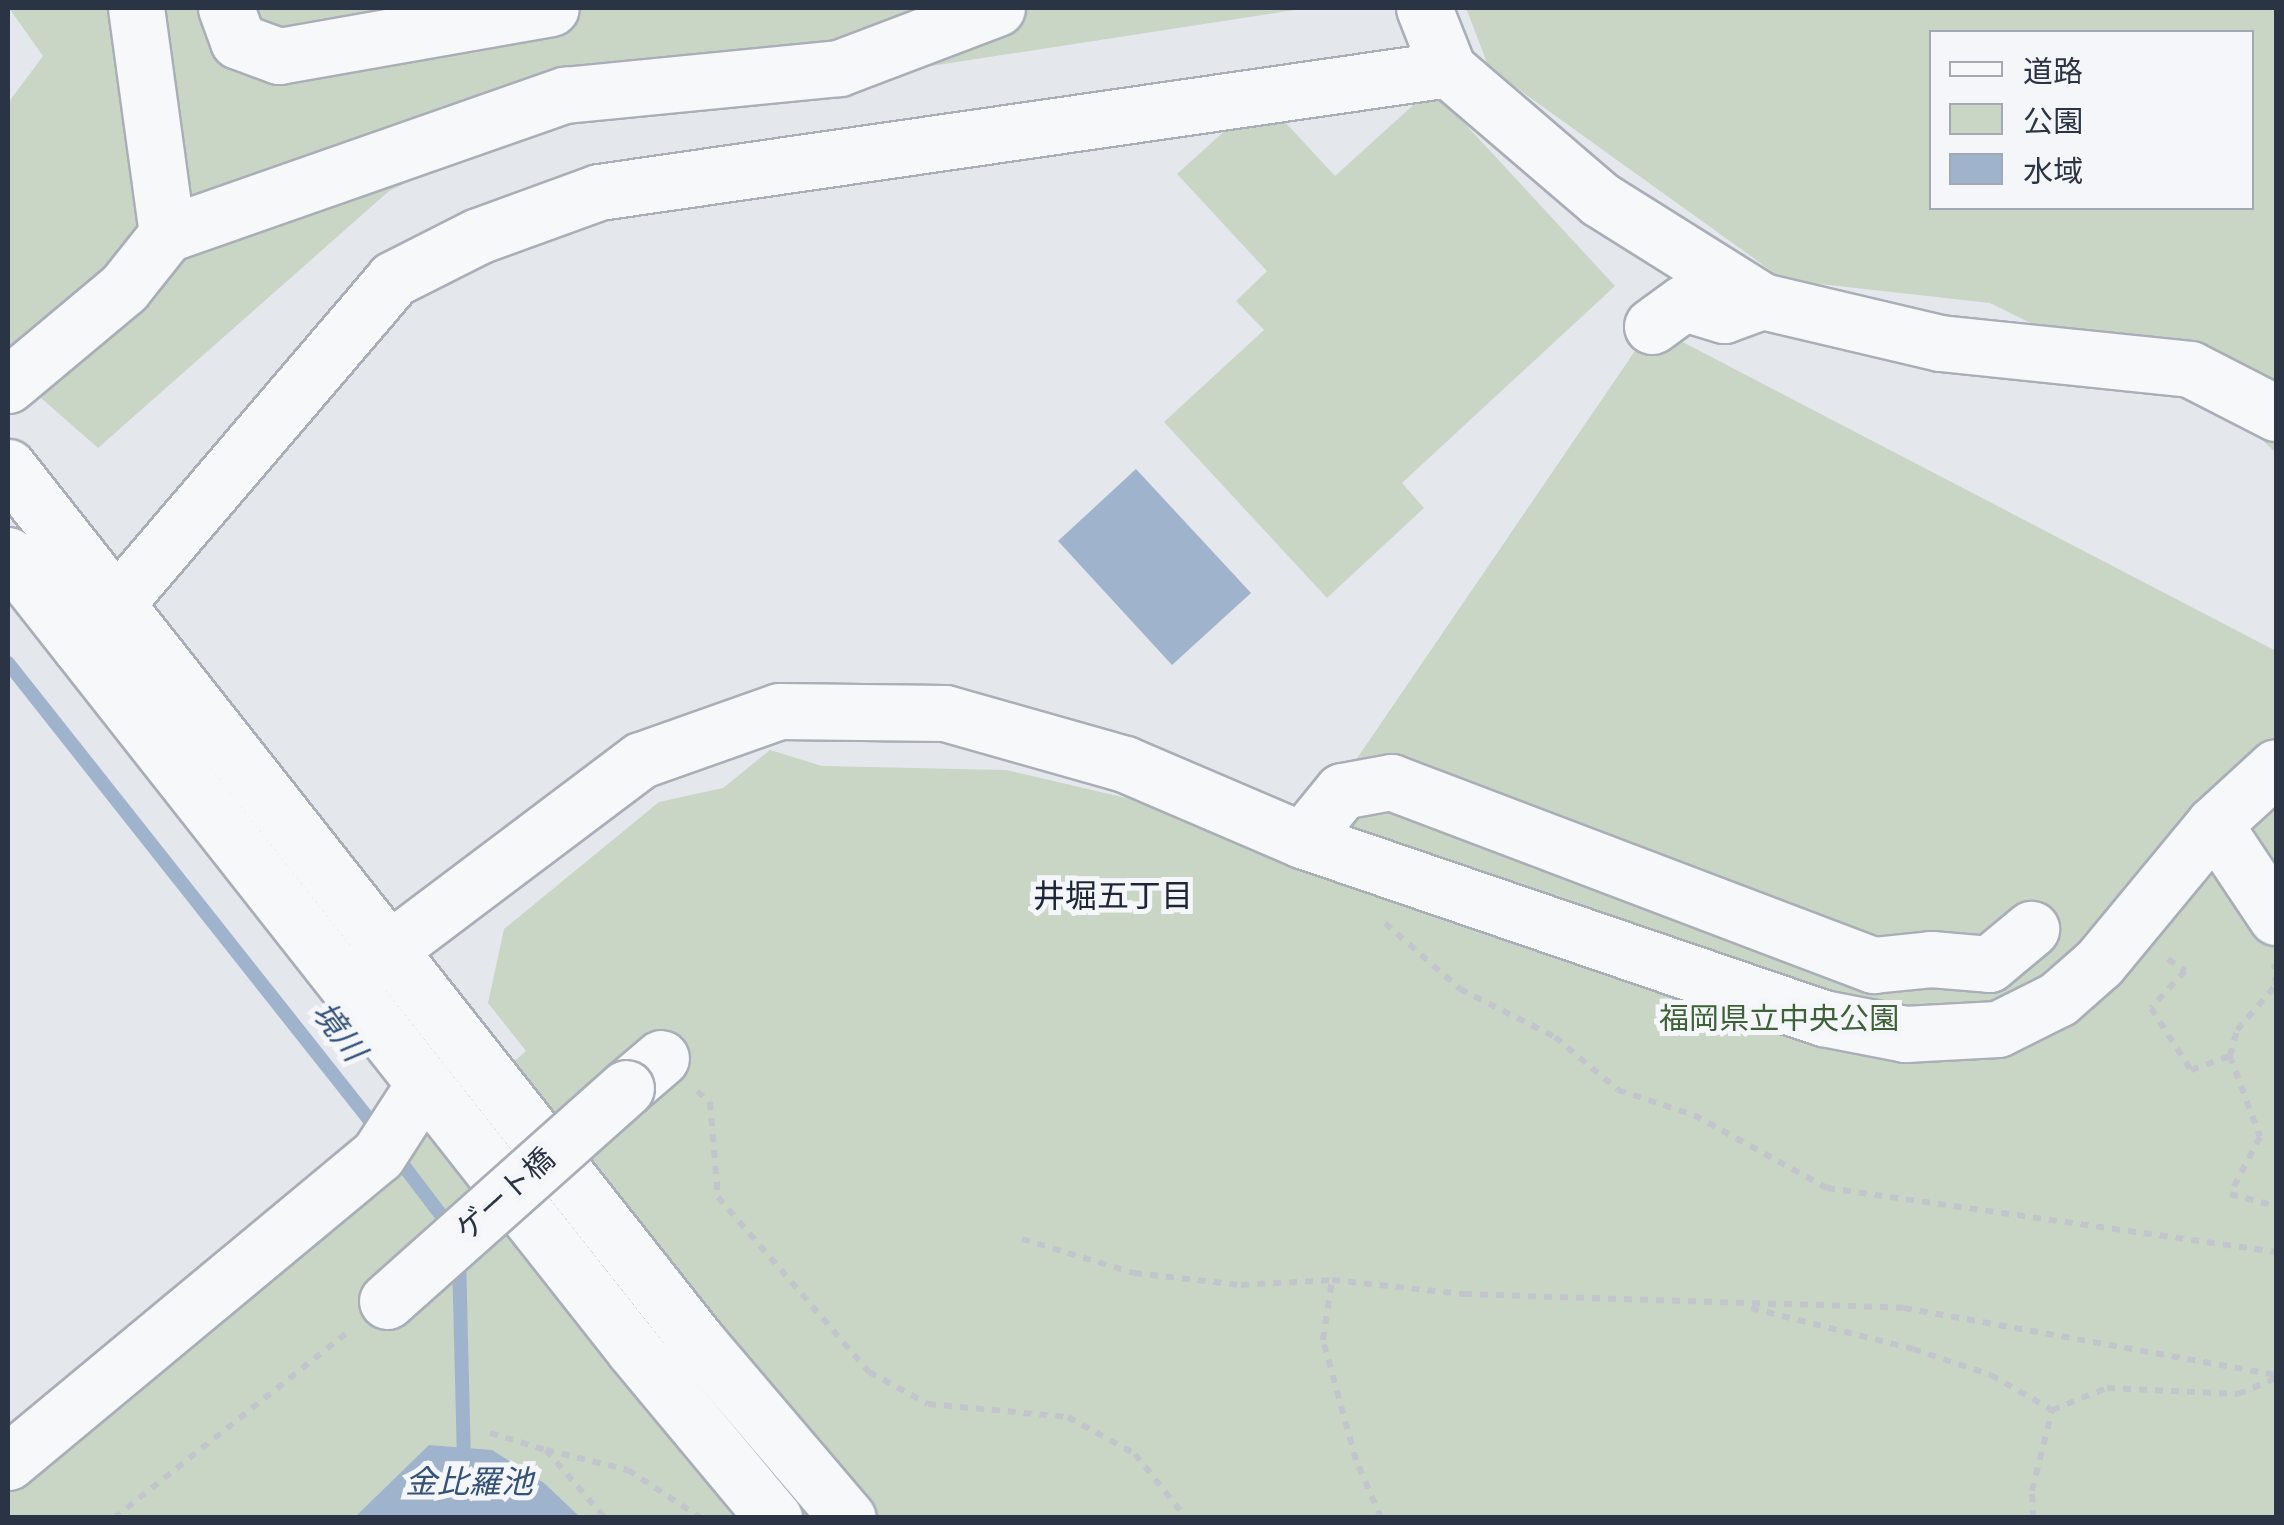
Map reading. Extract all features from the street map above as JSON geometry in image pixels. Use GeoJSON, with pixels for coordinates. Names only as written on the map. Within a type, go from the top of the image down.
{"type":"FeatureCollection","features":[{"type":"Feature","properties":{"kind":"street"},"geometry":{"type":"LineString","coordinates":[[136,8],[167,234]]}},
{"type":"Feature","properties":{"kind":"street"},"geometry":{"type":"LineString","coordinates":[[226,8],[238,42],[279,56],[411,20],[551,8]]}},
{"type":"Feature","properties":{"kind":"street"},"geometry":{"type":"LineString","coordinates":[[8,385],[124,288],[167,234],[565,95],[839,68],[997,8]]}},
{"type":"Feature","properties":{"kind":"street"},"geometry":{"type":"LineString","coordinates":[[1424,8],[1448,68],[1601,200],[1762,300],[1940,343],[2190,369],[2276,413]]}},
{"type":"Feature","properties":{"kind":"street"},"geometry":{"type":"LineString","coordinates":[[80,646],[393,279],[478,236],[600,192],[1448,68]]}},
{"type":"Feature","properties":{"kind":"street"},"geometry":{"type":"LineString","coordinates":[[1652,326],[1684,303],[1724,315],[1762,300]]}},
{"type":"Feature","properties":{"kind":"street"},"geometry":{"type":"LineString","coordinates":[[8,467],[698,1342],[848,1518]]}},
{"type":"Feature","properties":{"kind":"street"},"geometry":{"type":"LineString","coordinates":[[8,555],[424,1084],[774,1518]]}},
{"type":"Feature","properties":{"kind":"street"},"geometry":{"type":"LineString","coordinates":[[346,982],[640,760],[779,711],[945,713],[1125,764],[1326,848],[1823,1018],[1904,1034],[1998,1029],[2058,999],[2126,929],[2214,824],[2276,767]]}},
{"type":"Feature","properties":{"kind":"street"},"geometry":{"type":"LineString","coordinates":[[1326,848],[1342,791],[1391,782],[1873,965],[1931,958],[1989,964],[2031,930]]}},
{"type":"Feature","properties":{"kind":"street"},"geometry":{"type":"LineString","coordinates":[[2214,824],[2273,913]]}},
{"type":"Feature","properties":{"kind":"street","name":"ゲート橋"},"geometry":{"type":"LineString","coordinates":[[386,1301],[643,1073]]}},
{"type":"Feature","properties":{"kind":"street"},"geometry":{"type":"LineString","coordinates":[[8,1462],[378,1155],[424,1084]]}},
{"type":"Feature","properties":{"kind":"path"},"geometry":{"type":"LineString","coordinates":[[1326,848],[1387,926],[1460,989],[1555,1037],[1618,1090],[1694,1115],[1828,1188],[2276,1252]]}},
{"type":"Feature","properties":{"kind":"path"},"geometry":{"type":"LineString","coordinates":[[2273,913],[2276,985],[2238,1030],[2230,1056],[2260,1137],[2230,1194],[2276,1206]]}},
{"type":"Feature","properties":{"kind":"path"},"geometry":{"type":"LineString","coordinates":[[2126,929],[2185,971],[2152,1008],[2191,1070],[2230,1056]]}},
{"type":"Feature","properties":{"kind":"path"},"geometry":{"type":"LineString","coordinates":[[643,1073],[710,1102],[718,1196],[869,1372],[928,1404],[1068,1417],[1135,1454],[1186,1518]]}},
{"type":"Feature","properties":{"kind":"path"},"geometry":{"type":"LineString","coordinates":[[1022,1240],[1134,1273],[1241,1284],[1332,1280],[1464,1294],[1970,1316],[2276,1377]]}},
{"type":"Feature","properties":{"kind":"path"},"geometry":{"type":"LineString","coordinates":[[1332,1280],[1322,1340],[1356,1460],[1381,1518]]}},
{"type":"Feature","properties":{"kind":"path"},"geometry":{"type":"LineString","coordinates":[[114,1518],[386,1301]]}},
{"type":"Feature","properties":{"kind":"path"},"geometry":{"type":"LineString","coordinates":[[1736,1304],[1913,1348],[1991,1376],[2052,1410]]}},
{"type":"Feature","properties":{"kind":"path"},"geometry":{"type":"LineString","coordinates":[[2052,1410],[2106,1388],[2238,1394],[2276,1377]]}},
{"type":"Feature","properties":{"kind":"path"},"geometry":{"type":"LineString","coordinates":[[2033,1518],[2032,1491],[2052,1410]]}},
{"type":"Feature","properties":{"kind":"path"},"geometry":{"type":"LineString","coordinates":[[490,1433],[628,1470],[702,1518]]}},
{"type":"Feature","properties":{"kind":"path"},"geometry":{"type":"LineString","coordinates":[[546,1450],[605,1518]]}},
{"type":"Feature","properties":{"kind":"green space"},"geometry":{"type":"Polygon","coordinates":[[[9,8],[1307,8],[873,75],[565,108],[389,191],[98,448],[8,369],[8,103],[43,56],[9,8]]]}},
{"type":"Feature","properties":{"kind":"green space"},"geometry":{"type":"Polygon","coordinates":[[[1466,8],[2276,8],[2276,453],[2257,435],[1990,303],[1784,280],[1489,68],[1466,8]]]}},
{"type":"Feature","properties":{"kind":"green space"},"geometry":{"type":"Polygon","coordinates":[[[1432,88],[1615,286],[1402,483],[1424,508],[1327,598],[1164,422],[1264,330],[1236,301],[1267,271],[1177,174],[1262,97],[1335,176],[1432,88]]]}},
{"type":"Feature","properties":{"kind":"green space","name":"福岡県立中央公園"},"geometry":{"type":"Polygon","coordinates":[[[1652,326],[2276,651],[2276,1517],[8,1518],[8,1488],[526,1051],[488,1003],[504,929],[659,802],[723,788],[770,750],[822,766],[1006,770],[1302,839],[1652,326]]]}},
{"type":"Feature","properties":{"kind":"water"},"geometry":{"type":"Polygon","coordinates":[[[1136,469],[1251,593],[1172,665],[1058,541],[1136,469]]]}},
{"type":"Feature","properties":{"kind":"water","name":"金比羅池"},"geometry":{"type":"Polygon","coordinates":[[[429,1445],[492,1450],[544,1483],[580,1517],[355,1517],[429,1445]]]}},
{"type":"Feature","properties":{"kind":"waterway","name":"境川"},"geometry":{"type":"LineString","coordinates":[[8,663],[379,1132]]}},
{"type":"Feature","properties":{"kind":"waterway","name":"境川"},"geometry":{"type":"LineString","coordinates":[[394,1153],[451,1228]]}},
{"type":"Feature","properties":{"kind":"waterway","name":"境川"},"geometry":{"type":"LineString","coordinates":[[459,1257],[464,1465]]}},
{"type":"Feature","properties":{"kind":"district","name":"井堀五丁目"},"geometry":{"type":"Point","coordinates":[1113,897]}}]}
